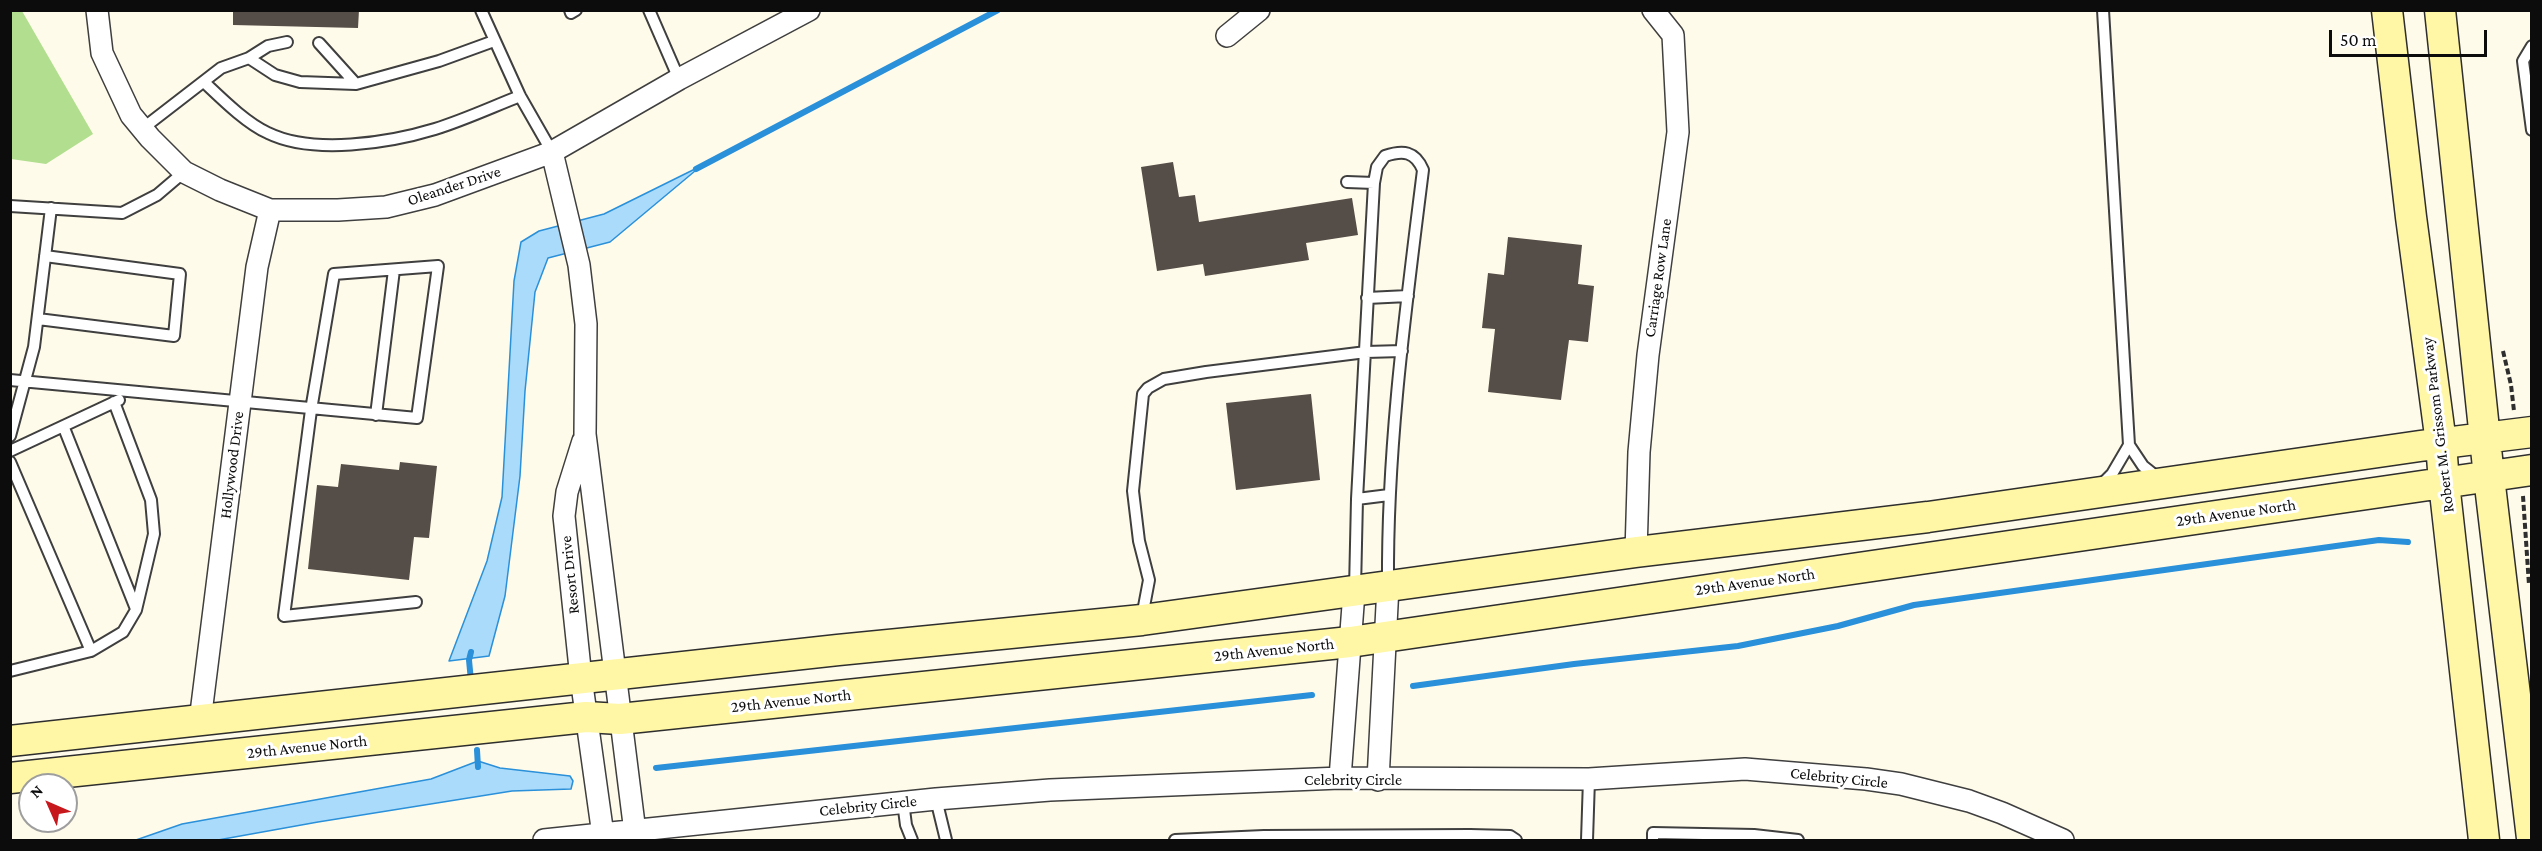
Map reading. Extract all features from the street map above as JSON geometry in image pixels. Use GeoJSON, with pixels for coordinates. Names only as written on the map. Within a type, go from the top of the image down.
{"type":"FeatureCollection","features":[{"type":"Feature","properties":{"kind":"main road","name":"Robert M. Grissom Parkway"},"geometry":{"type":"LineString","coordinates":[[2387,10],[2411,218],[2441,443],[2484,840]]}},
{"type":"Feature","properties":{"kind":"main road"},"geometry":{"type":"LineString","coordinates":[[2440,10],[2489,477],[2532,838]]}},
{"type":"Feature","properties":{"kind":"main road"},"geometry":{"type":"LineString","coordinates":[[10,741],[581,678],[1142,620],[1636,552],[1928,517],[2532,432]]}},
{"type":"Feature","properties":{"kind":"main road","name":"29th Avenue North"},"geometry":{"type":"LineString","coordinates":[[10,778],[586,717],[620,719],[1350,642],[2532,470]]}},
{"type":"Feature","properties":{"kind":"street","name":"Oleander Drive"},"geometry":{"type":"LineString","coordinates":[[98,10],[102,54],[131,115],[142,129],[184,172],[220,190],[270,210],[386,207],[435,195],[552,152],[679,79],[809,10]]}},
{"type":"Feature","properties":{"kind":"street"},"geometry":{"type":"LineString","coordinates":[[1227,36],[1259,10]]}},
{"type":"Feature","properties":{"kind":"street","name":"Carriage Row Lane"},"geometry":{"type":"LineString","coordinates":[[1636,552],[1636,500],[1648,355],[1678,132],[1673,35],[1653,10]]}},
{"type":"Feature","properties":{"kind":"street","name":"Resort Drive"},"geometry":{"type":"LineString","coordinates":[[552,152],[579,265],[586,324],[585,435],[620,719]]}},
{"type":"Feature","properties":{"kind":"street","name":"Hollywood Drive"},"geometry":{"type":"LineString","coordinates":[[200,721],[257,267],[270,210]]}},
{"type":"Feature","properties":{"kind":"street","name":"Resort Drive"},"geometry":{"type":"LineString","coordinates":[[585,435],[567,492],[564,516],[586,717]]}},
{"type":"Feature","properties":{"kind":"street"},"geometry":{"type":"LineString","coordinates":[[1378,780],[1388,586]]}},
{"type":"Feature","properties":{"kind":"street"},"geometry":{"type":"LineString","coordinates":[[1340,778],[1354,592]]}},
{"type":"Feature","properties":{"kind":"street"},"geometry":{"type":"LineString","coordinates":[[586,717],[603,835]]}},
{"type":"Feature","properties":{"kind":"street"},"geometry":{"type":"LineString","coordinates":[[620,719],[635,832]]}},
{"type":"Feature","properties":{"kind":"street","name":"Celebrity Circle"},"geometry":{"type":"LineString","coordinates":[[544,840],[903,802],[1050,790],[1340,778],[1378,780],[1589,779],[1745,770],[1866,779],[1901,784],[1969,801],[2063,840]]}},
{"type":"Feature","properties":{"kind":"lane"},"geometry":{"type":"LineString","coordinates":[[482,10],[520,96],[552,152]]}},
{"type":"Feature","properties":{"kind":"lane"},"geometry":{"type":"LineString","coordinates":[[570,10],[571,13],[576,10]]}},
{"type":"Feature","properties":{"kind":"lane"},"geometry":{"type":"LineString","coordinates":[[649,10],[679,79]]}},
{"type":"Feature","properties":{"kind":"lane"},"geometry":{"type":"LineString","coordinates":[[2103,10],[2129,445],[2143,466],[2164,483]]}},
{"type":"Feature","properties":{"kind":"lane"},"geometry":{"type":"LineString","coordinates":[[249,58],[275,75],[300,82],[356,84],[439,61],[494,41]]}},
{"type":"Feature","properties":{"kind":"lane"},"geometry":{"type":"LineString","coordinates":[[142,129],[221,68],[249,58],[268,46],[287,42]]}},
{"type":"Feature","properties":{"kind":"lane"},"geometry":{"type":"LineString","coordinates":[[319,43],[356,84]]}},
{"type":"Feature","properties":{"kind":"lane"},"geometry":{"type":"LineString","coordinates":[[2532,46],[2523,61],[2532,130]]}},
{"type":"Feature","properties":{"kind":"lane"},"geometry":{"type":"LineString","coordinates":[[204,82],[268,133],[312,146],[363,144],[434,130],[520,96]]}},
{"type":"Feature","properties":{"kind":"lane"},"geometry":{"type":"LineString","coordinates":[[1354,592],[1374,183],[1377,167],[1384,156],[1398,152],[1410,153],[1418,159],[1423,170],[1402,351],[1389,495],[1388,586]]}},
{"type":"Feature","properties":{"kind":"lane"},"geometry":{"type":"LineString","coordinates":[[10,206],[122,213],[157,195],[184,172]]}},
{"type":"Feature","properties":{"kind":"lane"},"geometry":{"type":"LineString","coordinates":[[1347,182],[1374,183]]}},
{"type":"Feature","properties":{"kind":"lane"},"geometry":{"type":"LineString","coordinates":[[10,436],[33,347],[51,208]]}},
{"type":"Feature","properties":{"kind":"lane"},"geometry":{"type":"LineString","coordinates":[[38,319],[174,336],[180,274],[45,256]]}},
{"type":"Feature","properties":{"kind":"lane"},"geometry":{"type":"LineString","coordinates":[[10,380],[311,410],[417,418],[438,266],[334,274],[311,410],[285,616],[416,602]]}},
{"type":"Feature","properties":{"kind":"lane"},"geometry":{"type":"LineString","coordinates":[[376,415],[394,270]]}},
{"type":"Feature","properties":{"kind":"lane"},"geometry":{"type":"LineString","coordinates":[[1367,298],[1408,296]]}},
{"type":"Feature","properties":{"kind":"lane"},"geometry":{"type":"LineString","coordinates":[[1142,620],[1149,580],[1139,541],[1133,491],[1143,394],[1148,388],[1164,380],[1206,372],[1366,352],[1402,351]]}},
{"type":"Feature","properties":{"kind":"lane"},"geometry":{"type":"LineString","coordinates":[[10,451],[64,428],[132,393]]}},
{"type":"Feature","properties":{"kind":"lane"},"geometry":{"type":"LineString","coordinates":[[10,671],[91,651],[123,632],[136,609],[154,534],[151,500],[114,402]]}},
{"type":"Feature","properties":{"kind":"lane"},"geometry":{"type":"LineString","coordinates":[[64,428],[136,609]]}},
{"type":"Feature","properties":{"kind":"lane"},"geometry":{"type":"LineString","coordinates":[[2093,493],[2112,474],[2129,445]]}},
{"type":"Feature","properties":{"kind":"lane"},"geometry":{"type":"LineString","coordinates":[[10,462],[91,651]]}},
{"type":"Feature","properties":{"kind":"lane"},"geometry":{"type":"LineString","coordinates":[[1357,499],[1389,495]]}},
{"type":"Feature","properties":{"kind":"lane"},"geometry":{"type":"LineString","coordinates":[[1587,840],[1589,779]]}},
{"type":"Feature","properties":{"kind":"lane"},"geometry":{"type":"LineString","coordinates":[[936,799],[946,840]]}},
{"type":"Feature","properties":{"kind":"lane"},"geometry":{"type":"LineString","coordinates":[[903,802],[906,825],[912,840]]}},
{"type":"Feature","properties":{"kind":"lane"},"geometry":{"type":"LineString","coordinates":[[1653,840],[1653,833],[1754,834],[1798,840]]}},
{"type":"Feature","properties":{"kind":"lane"},"geometry":{"type":"LineString","coordinates":[[1175,840],[1470,835],[1510,836],[1516,840]]}},
{"type":"Feature","properties":{"kind":"green space"},"geometry":{"type":"Polygon","coordinates":[[[10,11],[22,11],[93,134],[46,164],[11,159],[10,11]]]}},
{"type":"Feature","properties":{"kind":"water"},"geometry":{"type":"Polygon","coordinates":[[[701,166],[610,242],[548,258],[535,292],[525,391],[520,476],[505,596],[489,656],[449,661],[487,561],[502,497],[514,281],[521,242],[539,231],[604,214],[701,166]]]}},
{"type":"Feature","properties":{"kind":"water"},"geometry":{"type":"Polygon","coordinates":[[[478,761],[500,768],[570,776],[573,781],[571,789],[512,791],[218,840],[136,840],[182,824],[431,779],[478,761]]]}},
{"type":"Feature","properties":{"kind":"building"},"geometry":{"type":"Polygon","coordinates":[[[233,10],[359,10],[358,28],[233,25],[233,10]]]}},
{"type":"Feature","properties":{"kind":"building"},"geometry":{"type":"Polygon","coordinates":[[[1173,162],[1179,197],[1195,195],[1199,222],[1352,198],[1358,235],[1306,243],[1309,260],[1205,276],[1203,264],[1157,271],[1141,167],[1173,162]]]}},
{"type":"Feature","properties":{"kind":"building"},"geometry":{"type":"Polygon","coordinates":[[[1508,237],[1582,245],[1578,284],[1594,286],[1588,342],[1569,340],[1561,400],[1488,392],[1495,329],[1482,328],[1488,273],[1504,275],[1508,237]]]}},
{"type":"Feature","properties":{"kind":"building"},"geometry":{"type":"Polygon","coordinates":[[[1311,394],[1320,480],[1236,490],[1226,403],[1311,394]]]}},
{"type":"Feature","properties":{"kind":"building"},"geometry":{"type":"Polygon","coordinates":[[[400,462],[437,466],[429,538],[414,537],[409,580],[308,569],[317,485],[338,487],[341,464],[399,470],[400,462]]]}},
{"type":"Feature","properties":{"kind":"waterway"},"geometry":{"type":"LineString","coordinates":[[696,169],[998,10]]}},
{"type":"Feature","properties":{"kind":"waterway"},"geometry":{"type":"LineString","coordinates":[[1413,686],[1574,664],[1738,646],[1838,626],[1914,605],[2379,540],[2408,542]]}},
{"type":"Feature","properties":{"kind":"waterway"},"geometry":{"type":"LineString","coordinates":[[471,652],[469,660],[471,681]]}},
{"type":"Feature","properties":{"kind":"waterway"},"geometry":{"type":"LineString","coordinates":[[656,768],[1312,695]]}},
{"type":"Feature","properties":{"kind":"waterway"},"geometry":{"type":"LineString","coordinates":[[477,750],[478,767]]}}]}
